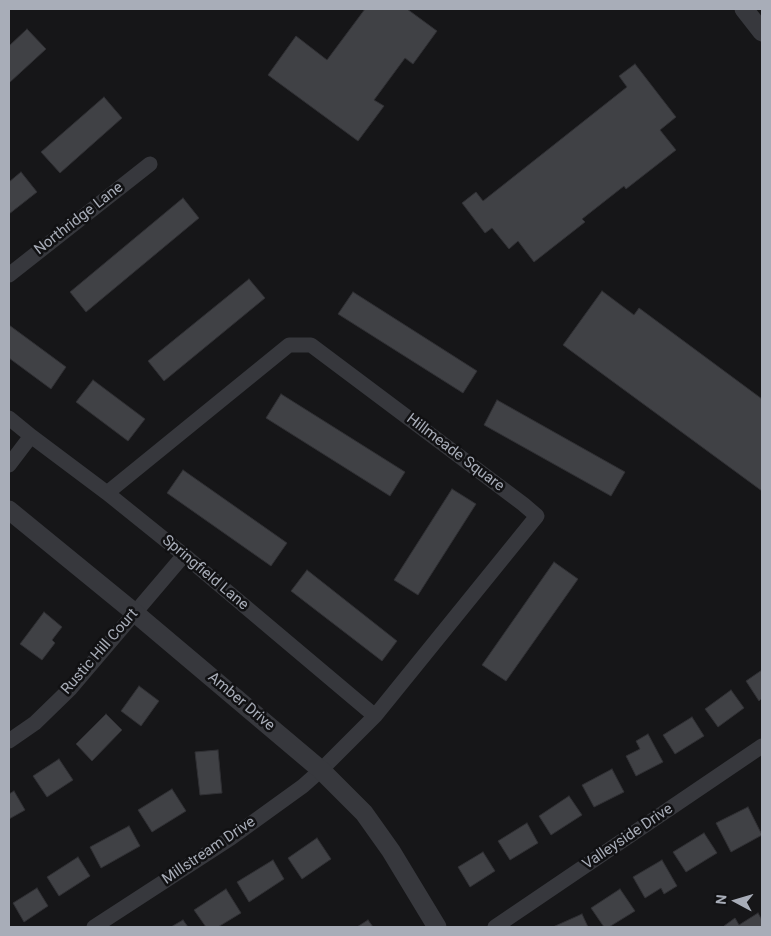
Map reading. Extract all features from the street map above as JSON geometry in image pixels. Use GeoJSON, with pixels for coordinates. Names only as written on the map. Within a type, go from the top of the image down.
{"type":"FeatureCollection","features":[{"type":"Feature","properties":{"kind":"street"},"geometry":{"type":"LineString","coordinates":[[744,9],[762,32]]}},
{"type":"Feature","properties":{"kind":"street","name":"Northridge Lane"},"geometry":{"type":"LineString","coordinates":[[9,275],[150,164]]}},
{"type":"Feature","properties":{"kind":"street","name":"Hillmeade Square"},"geometry":{"type":"LineString","coordinates":[[107,493],[290,345],[311,345],[537,516],[375,716],[321,770]]}},
{"type":"Feature","properties":{"kind":"street","name":"Springfield Lane"},"geometry":{"type":"LineString","coordinates":[[9,418],[184,555],[375,716]]}},
{"type":"Feature","properties":{"kind":"street"},"geometry":{"type":"LineString","coordinates":[[9,465],[31,436]]}},
{"type":"Feature","properties":{"kind":"street","name":"Amber Drive"},"geometry":{"type":"LineString","coordinates":[[9,510],[135,612],[321,770],[364,813],[391,851],[437,927]]}},
{"type":"Feature","properties":{"kind":"street","name":"Rustic Hill Court"},"geometry":{"type":"LineString","coordinates":[[9,741],[35,723],[71,688],[184,555]]}},
{"type":"Feature","properties":{"kind":"street","name":"Valleyside Drive"},"geometry":{"type":"LineString","coordinates":[[494,927],[762,746]]}},
{"type":"Feature","properties":{"kind":"street","name":"Millstream Drive"},"geometry":{"type":"LineString","coordinates":[[94,927],[231,838],[303,786],[321,770]]}},
{"type":"Feature","properties":{"kind":"building"},"geometry":{"type":"Polygon","coordinates":[[[365,9],[407,9],[437,31],[413,64],[405,58],[374,100],[384,106],[358,141],[268,75],[296,36],[327,60],[365,9]]]}},
{"type":"Feature","properties":{"kind":"building"},"geometry":{"type":"Polygon","coordinates":[[[27,29],[46,49],[9,83],[9,46],[27,29]]]}},
{"type":"Feature","properties":{"kind":"building"},"geometry":{"type":"Polygon","coordinates":[[[635,64],[676,117],[660,130],[676,150],[626,189],[624,186],[582,219],[585,222],[534,262],[518,241],[509,249],[492,228],[485,233],[462,203],[476,192],[483,201],[627,87],[619,76],[635,64]]]}},
{"type":"Feature","properties":{"kind":"building"},"geometry":{"type":"Polygon","coordinates":[[[104,97],[122,118],[60,173],[41,152],[104,97]]]}},
{"type":"Feature","properties":{"kind":"building"},"geometry":{"type":"Polygon","coordinates":[[[21,172],[37,192],[9,214],[9,182],[21,172]]]}},
{"type":"Feature","properties":{"kind":"building"},"geometry":{"type":"Polygon","coordinates":[[[183,198],[199,218],[86,312],[70,292],[183,198]]]}},
{"type":"Feature","properties":{"kind":"building"},"geometry":{"type":"Polygon","coordinates":[[[249,279],[265,298],[164,381],[148,361],[249,279]]]}},
{"type":"Feature","properties":{"kind":"building"},"geometry":{"type":"Polygon","coordinates":[[[602,291],[634,315],[639,308],[762,399],[762,491],[563,345],[602,291]]]}},
{"type":"Feature","properties":{"kind":"building"},"geometry":{"type":"Polygon","coordinates":[[[353,292],[477,371],[463,393],[338,314],[353,292]]]}},
{"type":"Feature","properties":{"kind":"building"},"geometry":{"type":"Polygon","coordinates":[[[9,325],[66,367],[51,389],[9,358],[9,325]]]}},
{"type":"Feature","properties":{"kind":"building"},"geometry":{"type":"Polygon","coordinates":[[[93,380],[145,419],[128,441],[76,402],[93,380]]]}},
{"type":"Feature","properties":{"kind":"building"},"geometry":{"type":"Polygon","coordinates":[[[281,394],[405,472],[390,496],[266,418],[281,394]]]}},
{"type":"Feature","properties":{"kind":"building"},"geometry":{"type":"Polygon","coordinates":[[[497,400],[625,472],[611,496],[484,425],[497,400]]]}},
{"type":"Feature","properties":{"kind":"building"},"geometry":{"type":"Polygon","coordinates":[[[183,470],[287,543],[271,566],[167,493],[183,470]]]}},
{"type":"Feature","properties":{"kind":"building"},"geometry":{"type":"Polygon","coordinates":[[[452,489],[476,504],[418,595],[394,580],[452,489]]]}},
{"type":"Feature","properties":{"kind":"building"},"geometry":{"type":"Polygon","coordinates":[[[554,562],[578,579],[506,681],[482,665],[554,562]]]}},
{"type":"Feature","properties":{"kind":"building"},"geometry":{"type":"Polygon","coordinates":[[[307,570],[397,641],[382,661],[291,591],[307,570]]]}},
{"type":"Feature","properties":{"kind":"building"},"geometry":{"type":"Polygon","coordinates":[[[44,612],[62,627],[52,640],[55,643],[42,660],[20,644],[44,612]]]}},
{"type":"Feature","properties":{"kind":"building"},"geometry":{"type":"Polygon","coordinates":[[[762,670],[762,698],[759,701],[746,681],[762,670]]]}},
{"type":"Feature","properties":{"kind":"building"},"geometry":{"type":"Polygon","coordinates":[[[139,686],[159,701],[141,726],[121,711],[139,686]]]}},
{"type":"Feature","properties":{"kind":"building"},"geometry":{"type":"Polygon","coordinates":[[[731,690],[744,708],[718,727],[705,709],[731,690]]]}},
{"type":"Feature","properties":{"kind":"building"},"geometry":{"type":"Polygon","coordinates":[[[106,714],[122,730],[92,761],[76,744],[106,714]]]}},
{"type":"Feature","properties":{"kind":"building"},"geometry":{"type":"Polygon","coordinates":[[[692,717],[704,736],[675,754],[663,735],[692,717]]]}},
{"type":"Feature","properties":{"kind":"building"},"geometry":{"type":"Polygon","coordinates":[[[648,734],[663,762],[636,776],[626,756],[640,749],[636,741],[648,734]]]}},
{"type":"Feature","properties":{"kind":"building"},"geometry":{"type":"Polygon","coordinates":[[[218,750],[222,793],[200,795],[195,752],[218,750]]]}},
{"type":"Feature","properties":{"kind":"building"},"geometry":{"type":"Polygon","coordinates":[[[59,759],[73,780],[47,797],[33,776],[59,759]]]}},
{"type":"Feature","properties":{"kind":"building"},"geometry":{"type":"Polygon","coordinates":[[[612,769],[624,792],[594,807],[582,785],[612,769]]]}},
{"type":"Feature","properties":{"kind":"building"},"geometry":{"type":"Polygon","coordinates":[[[172,789],[186,811],[152,832],[138,810],[172,789]]]}},
{"type":"Feature","properties":{"kind":"building"},"geometry":{"type":"Polygon","coordinates":[[[14,791],[25,810],[9,819],[9,794],[14,791]]]}},
{"type":"Feature","properties":{"kind":"building"},"geometry":{"type":"Polygon","coordinates":[[[569,796],[582,815],[551,835],[539,816],[569,796]]]}},
{"type":"Feature","properties":{"kind":"building"},"geometry":{"type":"Polygon","coordinates":[[[748,807],[762,835],[731,852],[716,823],[748,807]]]}},
{"type":"Feature","properties":{"kind":"building"},"geometry":{"type":"Polygon","coordinates":[[[527,823],[538,843],[510,860],[498,841],[527,823]]]}},
{"type":"Feature","properties":{"kind":"building"},"geometry":{"type":"Polygon","coordinates":[[[129,826],[140,846],[101,868],[90,847],[129,826]]]}},
{"type":"Feature","properties":{"kind":"building"},"geometry":{"type":"Polygon","coordinates":[[[704,833],[717,853],[686,872],[673,852],[704,833]]]}},
{"type":"Feature","properties":{"kind":"building"},"geometry":{"type":"Polygon","coordinates":[[[317,838],[331,859],[302,879],[288,858],[317,838]]]}},
{"type":"Feature","properties":{"kind":"building"},"geometry":{"type":"Polygon","coordinates":[[[483,852],[495,871],[470,887],[458,867],[483,852]]]}},
{"type":"Feature","properties":{"kind":"building"},"geometry":{"type":"Polygon","coordinates":[[[78,857],[90,876],[59,896],[47,877],[78,857]]]}},
{"type":"Feature","properties":{"kind":"building"},"geometry":{"type":"Polygon","coordinates":[[[273,860],[284,879],[249,902],[237,882],[273,860]]]}},
{"type":"Feature","properties":{"kind":"building"},"geometry":{"type":"Polygon","coordinates":[[[662,860],[677,886],[664,894],[661,888],[645,898],[633,877],[662,860]]]}},
{"type":"Feature","properties":{"kind":"building"},"geometry":{"type":"Polygon","coordinates":[[[37,888],[48,906],[24,922],[13,903],[37,888]]]}},
{"type":"Feature","properties":{"kind":"building"},"geometry":{"type":"Polygon","coordinates":[[[226,889],[241,913],[218,927],[206,927],[194,910],[226,889]]]}},
{"type":"Feature","properties":{"kind":"building"},"geometry":{"type":"Polygon","coordinates":[[[620,889],[635,911],[609,927],[604,927],[591,908],[620,889]]]}},
{"type":"Feature","properties":{"kind":"building"},"geometry":{"type":"Polygon","coordinates":[[[758,913],[762,920],[762,927],[724,927],[735,918],[739,925],[758,913]]]}},
{"type":"Feature","properties":{"kind":"building"},"geometry":{"type":"Polygon","coordinates":[[[582,914],[588,927],[553,927],[582,914]]]}},
{"type":"Feature","properties":{"kind":"building"},"geometry":{"type":"Polygon","coordinates":[[[183,920],[188,927],[171,927],[183,920]]]}},
{"type":"Feature","properties":{"kind":"building"},"geometry":{"type":"Polygon","coordinates":[[[368,920],[373,927],[357,927],[368,920]]]}}]}
